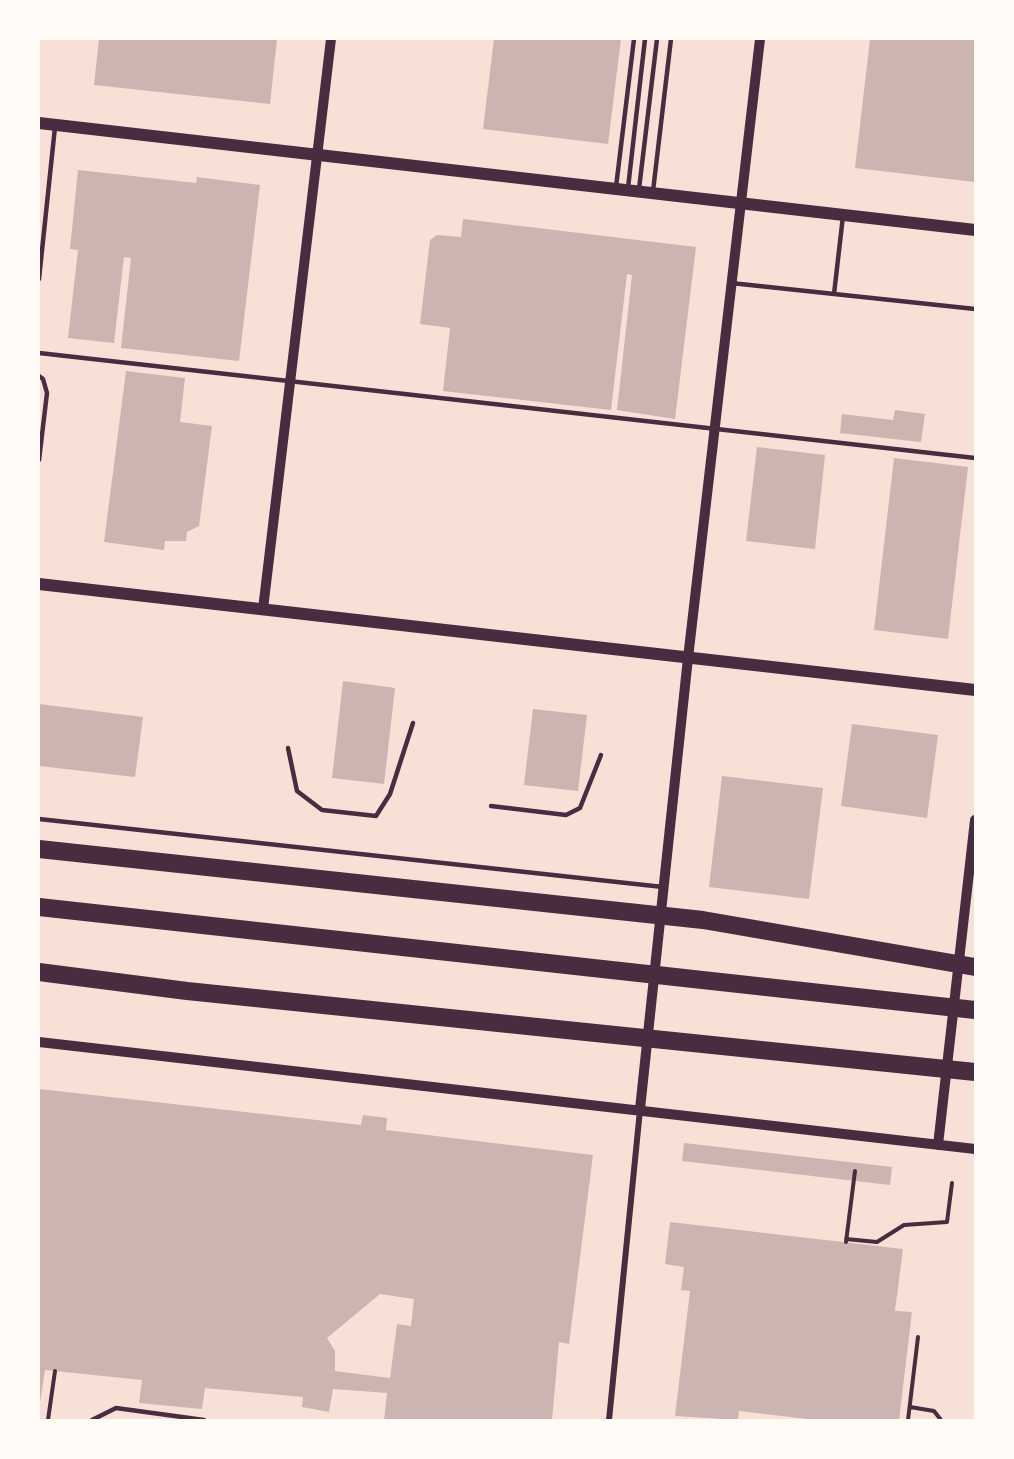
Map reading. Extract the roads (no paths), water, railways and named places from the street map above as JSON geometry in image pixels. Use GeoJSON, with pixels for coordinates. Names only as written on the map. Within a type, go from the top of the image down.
{"type":"FeatureCollection","features":[{"type":"Feature","properties":{"kind":"highway"},"geometry":{"type":"LineString","coordinates":[[39,849],[704,920],[975,967]]}},
{"type":"Feature","properties":{"kind":"highway"},"geometry":{"type":"LineString","coordinates":[[39,907],[975,1010]]}},
{"type":"Feature","properties":{"kind":"highway"},"geometry":{"type":"LineString","coordinates":[[39,972],[187,991],[975,1072]]}},
{"type":"Feature","properties":{"kind":"main road"},"geometry":{"type":"LineString","coordinates":[[39,123],[975,230]]}},
{"type":"Feature","properties":{"kind":"main road"},"geometry":{"type":"LineString","coordinates":[[39,584],[975,690]]}},
{"type":"Feature","properties":{"kind":"street"},"geometry":{"type":"LineString","coordinates":[[262,609],[319,155],[331,39]]}},
{"type":"Feature","properties":{"kind":"street"},"geometry":{"type":"LineString","coordinates":[[609,1420],[688,658],[760,39]]}},
{"type":"Feature","properties":{"kind":"street"},"geometry":{"type":"LineString","coordinates":[[938,1145],[975,820]]}},
{"type":"Feature","properties":{"kind":"street"},"geometry":{"type":"LineString","coordinates":[[39,1042],[975,1149]]}},
{"type":"Feature","properties":{"kind":"lane"},"geometry":{"type":"LineString","coordinates":[[627,190],[634,39]]}},
{"type":"Feature","properties":{"kind":"lane"},"geometry":{"type":"LineString","coordinates":[[627,190],[645,39]]}},
{"type":"Feature","properties":{"kind":"lane"},"geometry":{"type":"LineString","coordinates":[[627,190],[657,39]]}},
{"type":"Feature","properties":{"kind":"lane"},"geometry":{"type":"LineString","coordinates":[[652,193],[671,39]]}},
{"type":"Feature","properties":{"kind":"lane"},"geometry":{"type":"LineString","coordinates":[[39,279],[56,124]]}},
{"type":"Feature","properties":{"kind":"lane"},"geometry":{"type":"LineString","coordinates":[[834,294],[843,215]]}},
{"type":"Feature","properties":{"kind":"lane"},"geometry":{"type":"LineString","coordinates":[[731,283],[975,309]]}},
{"type":"Feature","properties":{"kind":"lane"},"geometry":{"type":"LineString","coordinates":[[39,353],[975,458]]}},
{"type":"Feature","properties":{"kind":"lane"},"geometry":{"type":"LineString","coordinates":[[39,376],[43,379],[47,393],[39,460]]}},
{"type":"Feature","properties":{"kind":"lane"},"geometry":{"type":"LineString","coordinates":[[288,748],[297,791],[322,810],[376,816],[390,794],[413,723]]}},
{"type":"Feature","properties":{"kind":"lane"},"geometry":{"type":"LineString","coordinates":[[491,806],[566,814],[580,808],[601,755]]}},
{"type":"Feature","properties":{"kind":"lane"},"geometry":{"type":"LineString","coordinates":[[39,819],[665,887]]}},
{"type":"Feature","properties":{"kind":"lane"},"geometry":{"type":"LineString","coordinates":[[92,1420],[116,1408],[204,1420]]}}]}
